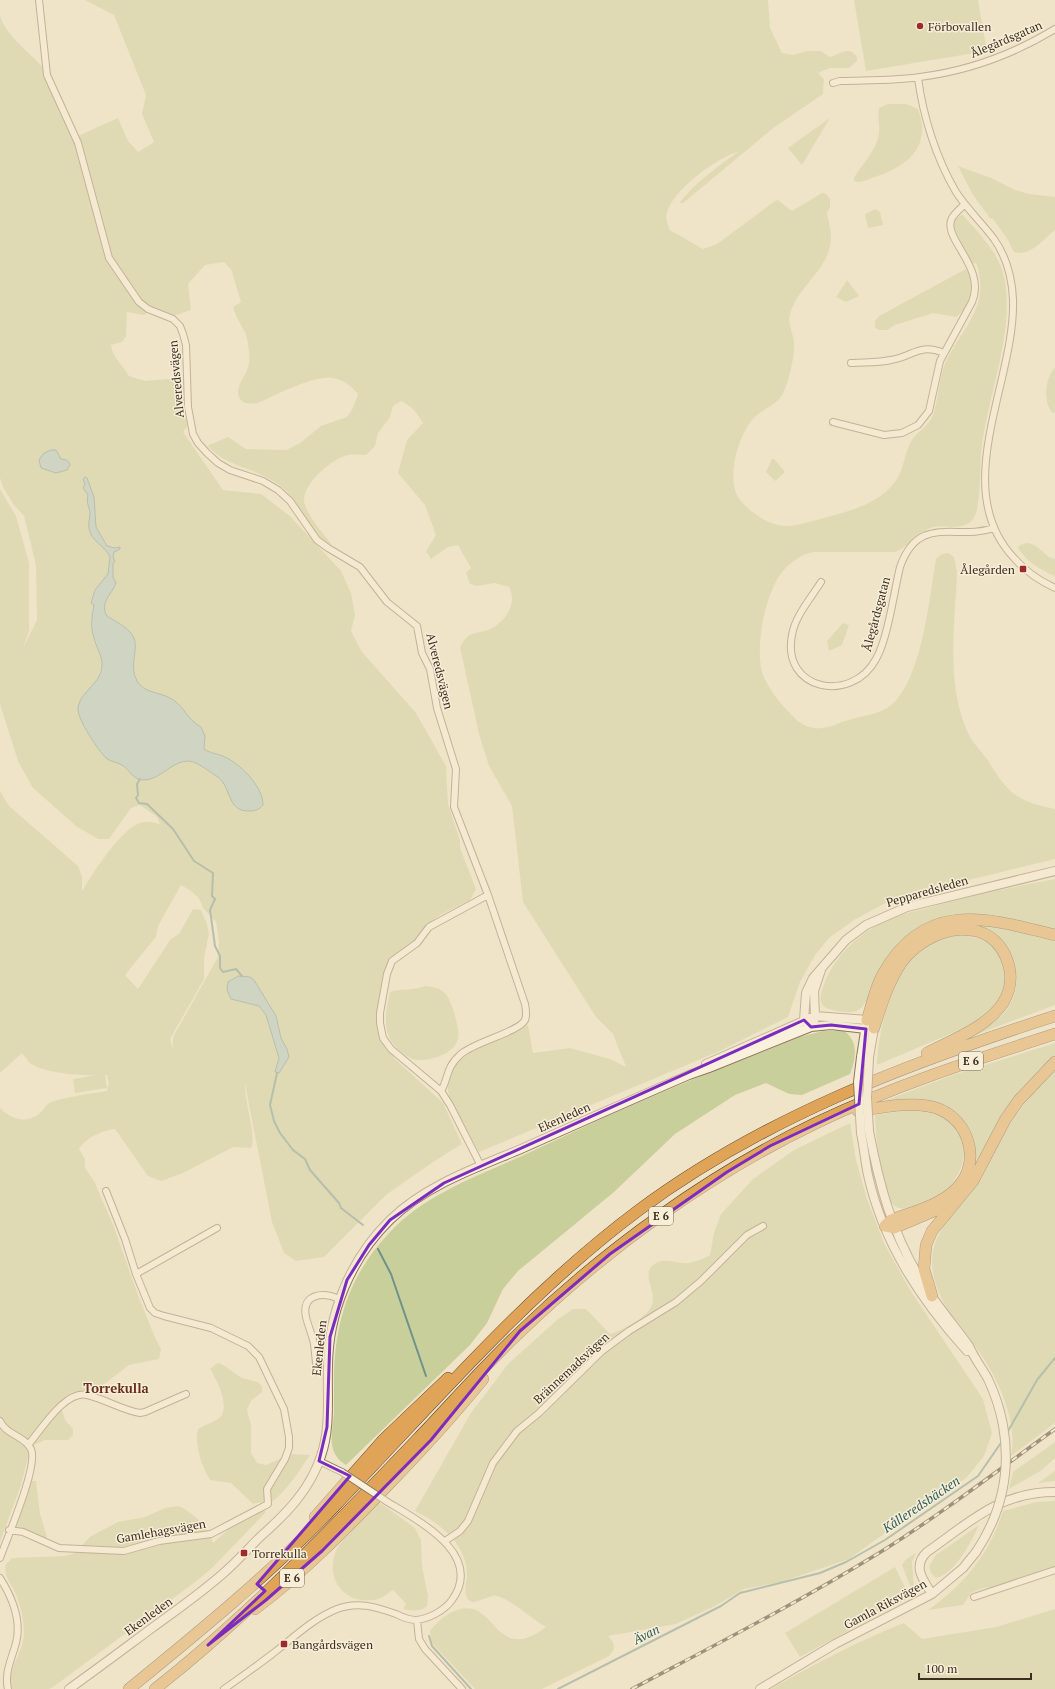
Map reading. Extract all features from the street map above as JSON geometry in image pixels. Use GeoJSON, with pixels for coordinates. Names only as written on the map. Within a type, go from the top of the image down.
{"type":"FeatureCollection","features":[{"type":"Feature","properties":{"kind":"highway"},"geometry":{"type":"LineString","coordinates":[[869,1026],[882,975],[892,960],[917,935],[934,926],[949,921],[979,918],[1008,923],[1055,935]]}},
{"type":"Feature","properties":{"kind":"highway"},"geometry":{"type":"LineString","coordinates":[[869,1026],[902,963],[916,947],[930,938],[959,929],[970,929],[990,937],[1004,953],[1010,971],[1010,984],[1002,1004],[994,1014],[972,1029],[889,1074]]}},
{"type":"Feature","properties":{"kind":"highway","name":"E 6"},"geometry":{"type":"LineString","coordinates":[[128,1689],[199,1631],[278,1560],[332,1509],[496,1335],[541,1291],[640,1209],[687,1177],[757,1136],[808,1109],[889,1074],[990,1037],[1055,1016]]}},
{"type":"Feature","properties":{"kind":"highway","name":"E 6"},"geometry":{"type":"LineString","coordinates":[[155,1689],[266,1600],[322,1551],[370,1504],[451,1417],[520,1331],[610,1254],[692,1194],[770,1146],[835,1114],[930,1075],[1055,1034]]}},
{"type":"Feature","properties":{"kind":"highway"},"geometry":{"type":"LineString","coordinates":[[932,1296],[924,1269],[926,1245],[932,1231],[973,1181],[1005,1120],[1019,1100],[1055,1062]]}},
{"type":"Feature","properties":{"kind":"highway"},"geometry":{"type":"LineString","coordinates":[[835,1114],[910,1104],[930,1106],[946,1112],[965,1132],[970,1144],[971,1159],[968,1172],[957,1188],[947,1197],[890,1225]]}},
{"type":"Feature","properties":{"kind":"highway"},"geometry":{"type":"LineString","coordinates":[[890,1225],[954,1203]]}},
{"type":"Feature","properties":{"kind":"street","name":"Alveredsvägen"},"geometry":{"type":"LineString","coordinates":[[39,0],[47,75],[68,119],[82,154],[109,258],[139,302],[148,310],[174,320],[180,326],[183,334],[186,345],[188,407],[193,434],[198,443],[218,463],[230,470],[263,481],[278,490],[290,501],[317,540],[360,567],[387,602],[417,626],[422,653],[430,669],[437,708],[456,769],[454,807],[488,895],[525,1004],[525,1019],[517,1027],[471,1047],[461,1054],[450,1066],[441,1091]]}},
{"type":"Feature","properties":{"kind":"street","name":"Ålegårdsgatan"},"geometry":{"type":"LineString","coordinates":[[833,83],[840,81],[918,78],[938,75],[982,63],[1025,45],[1055,29]]}},
{"type":"Feature","properties":{"kind":"street"},"geometry":{"type":"LineString","coordinates":[[918,78],[921,102],[951,184],[965,204],[995,240],[1007,264],[1012,290],[1011,324],[989,444],[986,476],[986,501],[994,528],[1007,551],[1023,569],[1042,582],[1055,588]]}},
{"type":"Feature","properties":{"kind":"street"},"geometry":{"type":"LineString","coordinates":[[833,422],[884,435],[897,434],[914,429],[929,411],[938,366],[972,302],[975,293],[975,276],[956,242],[951,226],[952,217],[965,204]]}},
{"type":"Feature","properties":{"kind":"street"},"geometry":{"type":"LineString","coordinates":[[851,363],[892,360],[923,349],[932,349],[944,353]]}},
{"type":"Feature","properties":{"kind":"street","name":"Ålegårdsgatan"},"geometry":{"type":"LineString","coordinates":[[821,582],[794,628],[791,641],[793,656],[799,671],[809,681],[822,687],[837,686],[855,680],[863,674],[876,659],[882,642],[900,567],[906,552],[925,536],[938,532],[985,531],[994,528]]}},
{"type":"Feature","properties":{"kind":"street","name":"Pepparedsleden"},"geometry":{"type":"LineString","coordinates":[[804,1020],[806,993],[813,978],[846,940],[857,931],[889,914],[934,899],[1055,871]]}},
{"type":"Feature","properties":{"kind":"street"},"geometry":{"type":"LineString","coordinates":[[481,1166],[448,1101],[441,1091],[391,1049],[383,1038],[380,1023],[380,1012],[387,974],[392,961],[417,943],[429,927],[488,895]]}},
{"type":"Feature","properties":{"kind":"street","name":"Pepparedsleden"},"geometry":{"type":"LineString","coordinates":[[811,1027],[815,1016],[814,991],[822,967]]}},
{"type":"Feature","properties":{"kind":"street","name":"Ekenleden"},"geometry":{"type":"LineString","coordinates":[[689,1075],[706,1064],[815,1016],[869,1026]]}},
{"type":"Feature","properties":{"kind":"street"},"geometry":{"type":"LineString","coordinates":[[804,1020],[811,1027]]}},
{"type":"Feature","properties":{"kind":"street","name":"Ekenleden"},"geometry":{"type":"LineString","coordinates":[[69,1689],[194,1597],[226,1571],[290,1509],[310,1481],[319,1461],[327,1427],[328,1349],[339,1299],[347,1280],[357,1264],[378,1232],[390,1220],[423,1194],[481,1166],[689,1075],[811,1027],[831,1025],[869,1026]]}},
{"type":"Feature","properties":{"kind":"street","name":"Gamla Riksvägen"},"geometry":{"type":"LineString","coordinates":[[869,1026],[865,1057],[867,1098],[865,1132],[890,1225],[914,1286],[966,1350],[972,1354]]}},
{"type":"Feature","properties":{"kind":"street","name":"Gamlehagsvägen"},"geometry":{"type":"LineString","coordinates":[[9,1530],[23,1532],[59,1548],[111,1552],[211,1534],[268,1504],[267,1489],[285,1459],[289,1448],[289,1437],[284,1409],[259,1357],[248,1346],[211,1328],[155,1313],[146,1301],[125,1239],[106,1191]]}},
{"type":"Feature","properties":{"kind":"street","name":"Gamla Riksvägen"},"geometry":{"type":"LineString","coordinates":[[760,1689],[834,1644],[932,1594],[963,1568],[976,1552],[993,1523],[1004,1490],[1007,1452],[1004,1425],[1000,1407],[988,1379],[972,1354],[970,1346],[932,1296],[890,1225]]}},
{"type":"Feature","properties":{"kind":"street","name":"Brännemadsvägen"},"geometry":{"type":"LineString","coordinates":[[445,1541],[460,1531],[468,1521],[493,1463],[517,1431],[539,1413],[602,1351],[629,1331],[676,1302],[701,1282],[747,1235],[763,1226]]}},
{"type":"Feature","properties":{"kind":"street"},"geometry":{"type":"LineString","coordinates":[[136,1274],[217,1228]]}},
{"type":"Feature","properties":{"kind":"street"},"geometry":{"type":"LineString","coordinates":[[317,1372],[314,1344],[306,1316],[307,1303],[311,1298],[322,1294],[339,1299]]}},
{"type":"Feature","properties":{"kind":"street"},"geometry":{"type":"LineString","coordinates":[[28,1445],[56,1410],[77,1396],[86,1395],[140,1413],[146,1412],[186,1394]]}},
{"type":"Feature","properties":{"kind":"street"},"geometry":{"type":"LineString","coordinates":[[0,1421],[4,1429],[28,1445],[32,1454],[32,1465],[0,1558]]}},
{"type":"Feature","properties":{"kind":"street"},"geometry":{"type":"LineString","coordinates":[[224,1689],[305,1629],[338,1609],[348,1606],[365,1605],[417,1620],[429,1617],[445,1607],[452,1601],[460,1584],[457,1560],[451,1547],[445,1541],[342,1472],[319,1461]]}},
{"type":"Feature","properties":{"kind":"street"},"geometry":{"type":"LineString","coordinates":[[932,1594],[920,1574],[918,1567],[920,1560],[927,1552],[986,1511],[1004,1501],[1024,1495],[1055,1492]]}},
{"type":"Feature","properties":{"kind":"street"},"geometry":{"type":"LineString","coordinates":[[974,1597],[1055,1570]]}},
{"type":"Feature","properties":{"kind":"street"},"geometry":{"type":"LineString","coordinates":[[0,1578],[14,1605],[18,1627],[16,1643],[7,1675],[8,1689]]}},
{"type":"Feature","properties":{"kind":"street"},"geometry":{"type":"LineString","coordinates":[[417,1620],[419,1639],[425,1650],[462,1689]]}},
{"type":"Feature","properties":{"kind":"highlighted area"},"geometry":{"type":"Polygon","coordinates":[[[804,1020],[811,1027],[831,1025],[866,1029],[859,1104],[770,1146],[727,1172],[610,1254],[520,1331],[431,1440],[322,1551],[266,1600],[208,1645],[265,1591],[257,1584],[350,1476],[319,1461],[327,1427],[330,1337],[347,1280],[369,1245],[390,1220],[444,1183],[804,1020]]]}},
{"type":"Feature","properties":{"kind":"green space"},"geometry":{"type":"Polygon","coordinates":[[[85,0],[768,0],[770,28],[782,53],[793,55],[807,51],[821,51],[830,57],[844,51],[854,53],[857,57],[857,61],[849,68],[830,68],[818,73],[824,79],[823,94],[772,129],[682,204],[680,202],[700,181],[738,152],[729,155],[696,176],[677,195],[670,205],[666,215],[670,230],[703,249],[717,244],[775,201],[778,200],[792,211],[822,193],[826,194],[830,199],[830,208],[827,212],[831,234],[830,248],[821,267],[801,292],[791,311],[790,325],[794,342],[794,352],[786,386],[781,396],[774,404],[752,420],[742,437],[738,448],[735,459],[734,481],[736,492],[740,500],[754,513],[766,520],[778,525],[791,526],[857,508],[878,498],[895,482],[909,445],[929,422],[933,415],[945,364],[973,315],[979,299],[980,280],[976,262],[975,264],[972,263],[960,243],[954,227],[954,221],[961,215],[963,215],[993,251],[998,259],[1004,277],[1007,298],[1003,342],[984,433],[981,454],[979,498],[976,514],[973,519],[964,525],[954,527],[938,526],[927,529],[895,552],[813,552],[793,561],[786,567],[777,580],[766,606],[760,651],[763,675],[770,689],[777,698],[799,722],[806,726],[819,728],[829,727],[847,720],[877,713],[888,707],[898,698],[907,685],[914,669],[924,632],[936,559],[942,554],[948,553],[954,557],[957,572],[953,655],[957,696],[962,716],[969,735],[1007,788],[1021,799],[1030,803],[1055,809],[1055,859],[895,898],[854,920],[829,938],[815,955],[800,982],[788,1017],[720,1051],[479,1152],[450,1099],[448,1087],[452,1068],[466,1055],[528,1025],[533,1053],[570,1048],[610,1059],[626,1067],[613,1034],[596,1017],[523,902],[512,806],[489,766],[479,734],[460,647],[465,639],[470,635],[488,630],[500,623],[511,606],[512,600],[509,587],[495,583],[477,586],[470,584],[466,573],[471,568],[458,545],[448,547],[431,559],[426,551],[436,535],[425,505],[398,473],[407,440],[423,423],[414,410],[401,401],[393,406],[390,417],[378,433],[375,446],[366,455],[348,455],[341,457],[318,474],[311,482],[307,490],[304,498],[307,510],[332,545],[326,543],[321,538],[291,496],[277,483],[224,459],[207,446],[228,437],[246,449],[286,450],[300,443],[321,426],[347,417],[353,408],[358,394],[343,381],[332,378],[324,378],[304,383],[258,403],[252,404],[241,400],[238,393],[238,388],[247,371],[249,359],[248,347],[245,332],[233,307],[241,302],[231,269],[224,262],[205,265],[188,284],[191,310],[173,316],[155,307],[144,315],[127,312],[126,336],[122,342],[111,345],[113,353],[118,361],[129,376],[145,381],[169,379],[183,385],[187,427],[183,432],[223,490],[261,494],[290,516],[341,571],[351,593],[355,615],[351,631],[362,652],[416,713],[446,766],[448,804],[460,841],[460,848],[476,889],[470,900],[440,915],[424,928],[414,943],[391,958],[381,989],[377,1019],[378,1031],[387,1048],[396,1060],[443,1103],[462,1144],[433,1162],[386,1195],[324,1257],[296,1261],[284,1253],[272,1222],[245,1084],[252,1136],[251,1148],[233,1147],[183,1173],[161,1181],[148,1176],[115,1129],[100,1133],[86,1141],[79,1149],[85,1159],[85,1168],[94,1181],[114,1227],[139,1298],[161,1349],[159,1359],[129,1365],[102,1386],[72,1393],[64,1398],[61,1402],[62,1410],[65,1420],[73,1429],[73,1435],[68,1440],[45,1440],[31,1446],[21,1485],[0,1542],[0,1108],[8,1115],[18,1119],[29,1119],[39,1114],[49,1103],[54,1101],[107,1091],[109,1083],[107,1075],[105,1075],[107,1088],[75,1093],[73,1079],[97,1075],[72,1074],[44,1069],[30,1063],[22,1053],[0,1073],[0,791],[9,806],[78,866],[82,877],[82,891],[109,851],[126,832],[143,822],[160,824],[157,817],[140,805],[131,808],[109,839],[98,839],[76,826],[33,788],[18,761],[0,704],[0,489],[16,516],[29,563],[29,631],[23,648],[37,620],[36,565],[24,516],[14,505],[4,489],[0,478],[0,16],[9,33],[43,68],[54,82],[62,97],[78,136],[118,118],[128,141],[138,152],[154,142],[142,114],[146,95],[114,15],[85,0]],[[181,885],[158,926],[156,937],[125,975],[138,989],[170,940],[179,934],[193,909],[201,910],[207,924],[209,934],[204,958],[204,979],[170,1039],[173,1049],[173,1037],[218,957],[219,941],[216,922],[203,908],[199,898],[181,885]]]}},
{"type":"Feature","properties":{"kind":"green space","name":"Förbovallen"},"geometry":{"type":"Polygon","coordinates":[[[854,0],[978,0],[987,51],[866,71],[854,0]]]}},
{"type":"Feature","properties":{"kind":"green space"},"geometry":{"type":"Polygon","coordinates":[[[888,104],[906,104],[918,109],[922,122],[922,134],[919,144],[907,161],[898,167],[864,181],[854,181],[854,178],[878,139],[879,108],[888,104]]]}},
{"type":"Feature","properties":{"kind":"green space"},"geometry":{"type":"Polygon","coordinates":[[[830,118],[802,165],[788,148],[830,118]]]}},
{"type":"Feature","properties":{"kind":"green space"},"geometry":{"type":"Polygon","coordinates":[[[958,166],[991,178],[1015,190],[1029,194],[1055,197],[1055,230],[1031,250],[1020,253],[1014,252],[1008,240],[993,219],[990,218],[973,195],[958,166]]]}},
{"type":"Feature","properties":{"kind":"green space"},"geometry":{"type":"Polygon","coordinates":[[[875,209],[880,212],[883,225],[868,228],[865,214],[875,209]]]}},
{"type":"Feature","properties":{"kind":"green space"},"geometry":{"type":"Polygon","coordinates":[[[966,269],[971,282],[971,295],[965,307],[956,317],[933,313],[895,325],[887,330],[879,330],[875,328],[875,321],[879,316],[966,269]]]}},
{"type":"Feature","properties":{"kind":"green space"},"geometry":{"type":"Polygon","coordinates":[[[847,280],[859,296],[846,302],[836,297],[847,280]]]}},
{"type":"Feature","properties":{"kind":"green space"},"geometry":{"type":"Polygon","coordinates":[[[1055,367],[1055,412],[1052,413],[1047,402],[1046,390],[1049,377],[1055,367]]]}},
{"type":"Feature","properties":{"kind":"green space"},"geometry":{"type":"Polygon","coordinates":[[[772,459],[774,459],[785,472],[775,481],[766,472],[772,459]]]}},
{"type":"Feature","properties":{"kind":"green space"},"geometry":{"type":"Polygon","coordinates":[[[1027,543],[1036,546],[1048,556],[1055,559],[1055,576],[1034,565],[1025,557],[1018,548],[1020,545],[1027,543]]]}},
{"type":"Feature","properties":{"kind":"green space"},"geometry":{"type":"Polygon","coordinates":[[[843,623],[849,625],[842,645],[829,651],[827,641],[843,623]]]}},
{"type":"Feature","properties":{"kind":"green space"},"geometry":{"type":"Polygon","coordinates":[[[1055,879],[1055,930],[987,915],[960,915],[935,920],[915,931],[888,956],[876,975],[867,1000],[861,1008],[853,1012],[842,1012],[826,1008],[822,1004],[822,990],[826,979],[837,961],[859,937],[877,925],[897,916],[962,899],[1055,879]]]}},
{"type":"Feature","properties":{"kind":"green space"},"geometry":{"type":"Polygon","coordinates":[[[968,923],[998,926],[1055,942],[1055,1005],[975,1035],[999,1018],[1009,1006],[1014,995],[1016,973],[1014,961],[1002,942],[990,932],[968,923]]]}},
{"type":"Feature","properties":{"kind":"green space"},"geometry":{"type":"Polygon","coordinates":[[[959,935],[978,938],[984,941],[998,952],[1002,958],[1006,976],[1004,990],[998,1001],[989,1011],[967,1026],[877,1065],[878,1050],[885,1015],[897,981],[906,966],[917,953],[929,944],[940,939],[959,935]]]}},
{"type":"Feature","properties":{"kind":"green space"},"geometry":{"type":"Polygon","coordinates":[[[425,986],[436,988],[444,992],[449,999],[457,1024],[458,1039],[452,1049],[441,1056],[417,1060],[405,1055],[391,1041],[387,1032],[386,1014],[390,992],[425,986]]]}},
{"type":"Feature","properties":{"kind":"green space"},"geometry":{"type":"Polygon","coordinates":[[[823,1031],[844,1031],[849,1035],[855,1051],[854,1062],[850,1074],[802,1095],[789,1094],[766,1083],[735,1095],[675,1134],[614,1192],[518,1271],[503,1289],[487,1323],[470,1345],[346,1465],[335,1455],[332,1442],[334,1414],[334,1364],[340,1323],[353,1285],[363,1267],[389,1233],[403,1219],[419,1207],[453,1187],[615,1113],[799,1037],[823,1031]]]}},
{"type":"Feature","properties":{"kind":"green space"},"geometry":{"type":"Polygon","coordinates":[[[1055,1043],[1055,1057],[1029,1082],[1008,1110],[973,1173],[975,1154],[974,1140],[970,1129],[960,1117],[947,1108],[876,1104],[950,1076],[1055,1043]]]}},
{"type":"Feature","properties":{"kind":"green space"},"geometry":{"type":"Polygon","coordinates":[[[1055,1069],[1055,1423],[1011,1456],[1012,1430],[1005,1402],[987,1364],[943,1301],[934,1277],[932,1264],[933,1251],[943,1228],[982,1177],[1010,1124],[1031,1096],[1055,1069]]]}},
{"type":"Feature","properties":{"kind":"green space"},"geometry":{"type":"Polygon","coordinates":[[[917,1109],[944,1117],[954,1125],[961,1134],[964,1145],[964,1156],[956,1178],[940,1195],[913,1207],[901,1209],[897,1208],[891,1202],[884,1184],[879,1160],[875,1115],[917,1109]]]}},
{"type":"Feature","properties":{"kind":"green space"},"geometry":{"type":"Polygon","coordinates":[[[850,1123],[856,1160],[867,1199],[884,1243],[910,1290],[983,1399],[992,1433],[984,1456],[967,1477],[939,1499],[878,1538],[849,1559],[781,1582],[744,1589],[715,1606],[676,1624],[608,1636],[613,1642],[614,1649],[609,1656],[542,1689],[475,1689],[431,1642],[430,1631],[440,1620],[459,1609],[474,1609],[486,1617],[503,1634],[514,1639],[527,1638],[546,1627],[511,1603],[497,1596],[492,1596],[473,1602],[468,1600],[465,1590],[467,1573],[462,1552],[450,1535],[442,1528],[415,1511],[471,1413],[508,1364],[557,1320],[573,1309],[586,1309],[610,1334],[637,1321],[649,1311],[652,1305],[653,1294],[648,1275],[652,1266],[663,1261],[690,1263],[701,1260],[710,1255],[714,1233],[721,1214],[753,1179],[794,1150],[850,1123]]]}},
{"type":"Feature","properties":{"kind":"green space"},"geometry":{"type":"Polygon","coordinates":[[[220,1363],[242,1378],[258,1382],[262,1386],[262,1392],[251,1401],[247,1410],[251,1425],[251,1453],[257,1463],[266,1465],[290,1454],[310,1455],[287,1488],[271,1502],[253,1504],[231,1483],[210,1480],[204,1468],[198,1448],[197,1435],[198,1429],[218,1419],[224,1409],[222,1394],[210,1369],[216,1364],[220,1363]]]}},
{"type":"Feature","properties":{"kind":"green space"},"geometry":{"type":"Polygon","coordinates":[[[1055,1442],[1055,1458],[1042,1470],[1009,1489],[1013,1472],[1055,1442]]]}},
{"type":"Feature","properties":{"kind":"green space"},"geometry":{"type":"Polygon","coordinates":[[[1055,1471],[1055,1481],[1038,1483],[1055,1471]]]}},
{"type":"Feature","properties":{"kind":"green space"},"geometry":{"type":"Polygon","coordinates":[[[32,1481],[36,1481],[40,1514],[47,1537],[45,1539],[17,1528],[15,1525],[32,1481]]]}},
{"type":"Feature","properties":{"kind":"green space"},"geometry":{"type":"Polygon","coordinates":[[[1055,1501],[1055,1566],[996,1587],[983,1588],[971,1593],[963,1605],[928,1610],[953,1590],[974,1567],[991,1541],[1003,1511],[1036,1502],[1055,1501]]]}},
{"type":"Feature","properties":{"kind":"green space"},"geometry":{"type":"Polygon","coordinates":[[[379,1502],[415,1528],[421,1540],[422,1566],[428,1596],[427,1606],[425,1608],[413,1611],[403,1609],[406,1604],[393,1590],[374,1600],[353,1598],[339,1587],[335,1579],[333,1561],[338,1546],[379,1502]]]}},
{"type":"Feature","properties":{"kind":"green space"},"geometry":{"type":"Polygon","coordinates":[[[178,1506],[189,1512],[204,1526],[213,1543],[230,1528],[261,1511],[264,1510],[266,1512],[213,1567],[198,1580],[53,1687],[49,1689],[12,1689],[11,1674],[23,1640],[24,1628],[18,1601],[5,1573],[6,1564],[12,1558],[64,1556],[73,1554],[91,1536],[118,1522],[145,1517],[165,1508],[178,1506]]]}},
{"type":"Feature","properties":{"kind":"green space"},"geometry":{"type":"Polygon","coordinates":[[[979,1525],[967,1548],[956,1564],[943,1575],[936,1578],[931,1573],[929,1566],[936,1555],[979,1525]]]}},
{"type":"Feature","properties":{"kind":"green space"},"geometry":{"type":"Polygon","coordinates":[[[916,1553],[912,1562],[914,1588],[912,1591],[902,1565],[906,1559],[916,1553]]]}},
{"type":"Feature","properties":{"kind":"green space"},"geometry":{"type":"Polygon","coordinates":[[[895,1567],[910,1597],[800,1657],[785,1633],[895,1567]]]}},
{"type":"Feature","properties":{"kind":"green space"},"geometry":{"type":"Polygon","coordinates":[[[1055,1609],[1055,1689],[771,1689],[836,1653],[904,1623],[922,1639],[996,1627],[1055,1609]]]}},
{"type":"Feature","properties":{"kind":"water"},"geometry":{"type":"Polygon","coordinates":[[[51,450],[56,450],[61,459],[67,460],[70,465],[67,470],[56,473],[41,468],[39,460],[44,453],[51,450]]]}},
{"type":"Feature","properties":{"kind":"water"},"geometry":{"type":"Polygon","coordinates":[[[85,477],[87,478],[94,497],[96,527],[107,546],[115,548],[120,547],[120,549],[114,552],[113,557],[115,561],[113,563],[113,577],[116,583],[107,598],[105,610],[106,615],[124,627],[135,640],[134,669],[137,681],[144,688],[166,696],[174,701],[196,724],[201,727],[205,736],[204,749],[231,760],[250,776],[262,798],[263,805],[259,809],[250,811],[242,810],[237,807],[233,803],[221,779],[196,763],[189,761],[177,764],[156,777],[140,780],[134,777],[122,765],[106,758],[93,742],[84,727],[78,708],[83,697],[99,676],[102,664],[92,630],[94,605],[91,603],[95,590],[108,574],[110,557],[105,549],[92,537],[90,533],[90,513],[87,502],[88,495],[83,488],[85,484],[83,479],[85,477]]]}},
{"type":"Feature","properties":{"kind":"water"},"geometry":{"type":"Polygon","coordinates":[[[238,976],[250,977],[254,980],[276,1016],[281,1038],[287,1049],[289,1057],[279,1073],[275,1072],[279,1058],[266,1015],[259,1006],[231,999],[227,990],[228,982],[238,976]]]}},
{"type":"Feature","properties":{"kind":"waterway"},"geometry":{"type":"LineString","coordinates":[[140,779],[137,784],[138,795],[136,798],[139,803],[147,804],[173,829],[194,861],[213,873],[212,896],[215,899],[210,910],[215,946],[220,956],[220,968],[223,972],[236,969],[242,976]]}},
{"type":"Feature","properties":{"kind":"waterway"},"geometry":{"type":"LineString","coordinates":[[277,1073],[270,1105],[274,1121],[280,1133],[293,1150],[305,1159],[310,1170],[339,1203],[341,1208],[363,1225]]}},
{"type":"Feature","properties":{"kind":"waterway"},"geometry":{"type":"LineString","coordinates":[[378,1249],[391,1274],[426,1376]]}},
{"type":"Feature","properties":{"kind":"waterway","name":"Kålleredsbäcken"},"geometry":{"type":"LineString","coordinates":[[1007,1433],[1037,1380],[1055,1358]]}},
{"type":"Feature","properties":{"kind":"waterway","name":"Kålleredsbäcken"},"geometry":{"type":"LineString","coordinates":[[558,1689],[721,1606],[740,1593],[820,1573],[846,1562],[885,1540],[978,1476],[1003,1440]]}},
{"type":"Feature","properties":{"kind":"waterway"},"geometry":{"type":"LineString","coordinates":[[429,1636],[432,1646],[471,1689]]}},
{"type":"Feature","properties":{"kind":"railway"},"geometry":{"type":"LineString","coordinates":[[632,1689],[788,1606],[879,1553],[946,1508],[1055,1429]]}},
{"type":"Feature","properties":{"kind":"place","name":"Förbovallen"},"geometry":{"type":"Point","coordinates":[920,26]}},
{"type":"Feature","properties":{"kind":"place","name":"Ålegården"},"geometry":{"type":"Point","coordinates":[1023,569]}},
{"type":"Feature","properties":{"kind":"place","name":"Torrekulla"},"geometry":{"type":"Point","coordinates":[244,1553]}},
{"type":"Feature","properties":{"kind":"place","name":"Bangårdsvägen"},"geometry":{"type":"Point","coordinates":[284,1644]}},
{"type":"Feature","properties":{"kind":"district","name":"Torrekulla"},"geometry":{"type":"Point","coordinates":[116,1388]}},
{"type":"Feature","properties":{"kind":"water label","name":"Ävan"},"geometry":{"type":"Point","coordinates":[646,1634]}}]}
